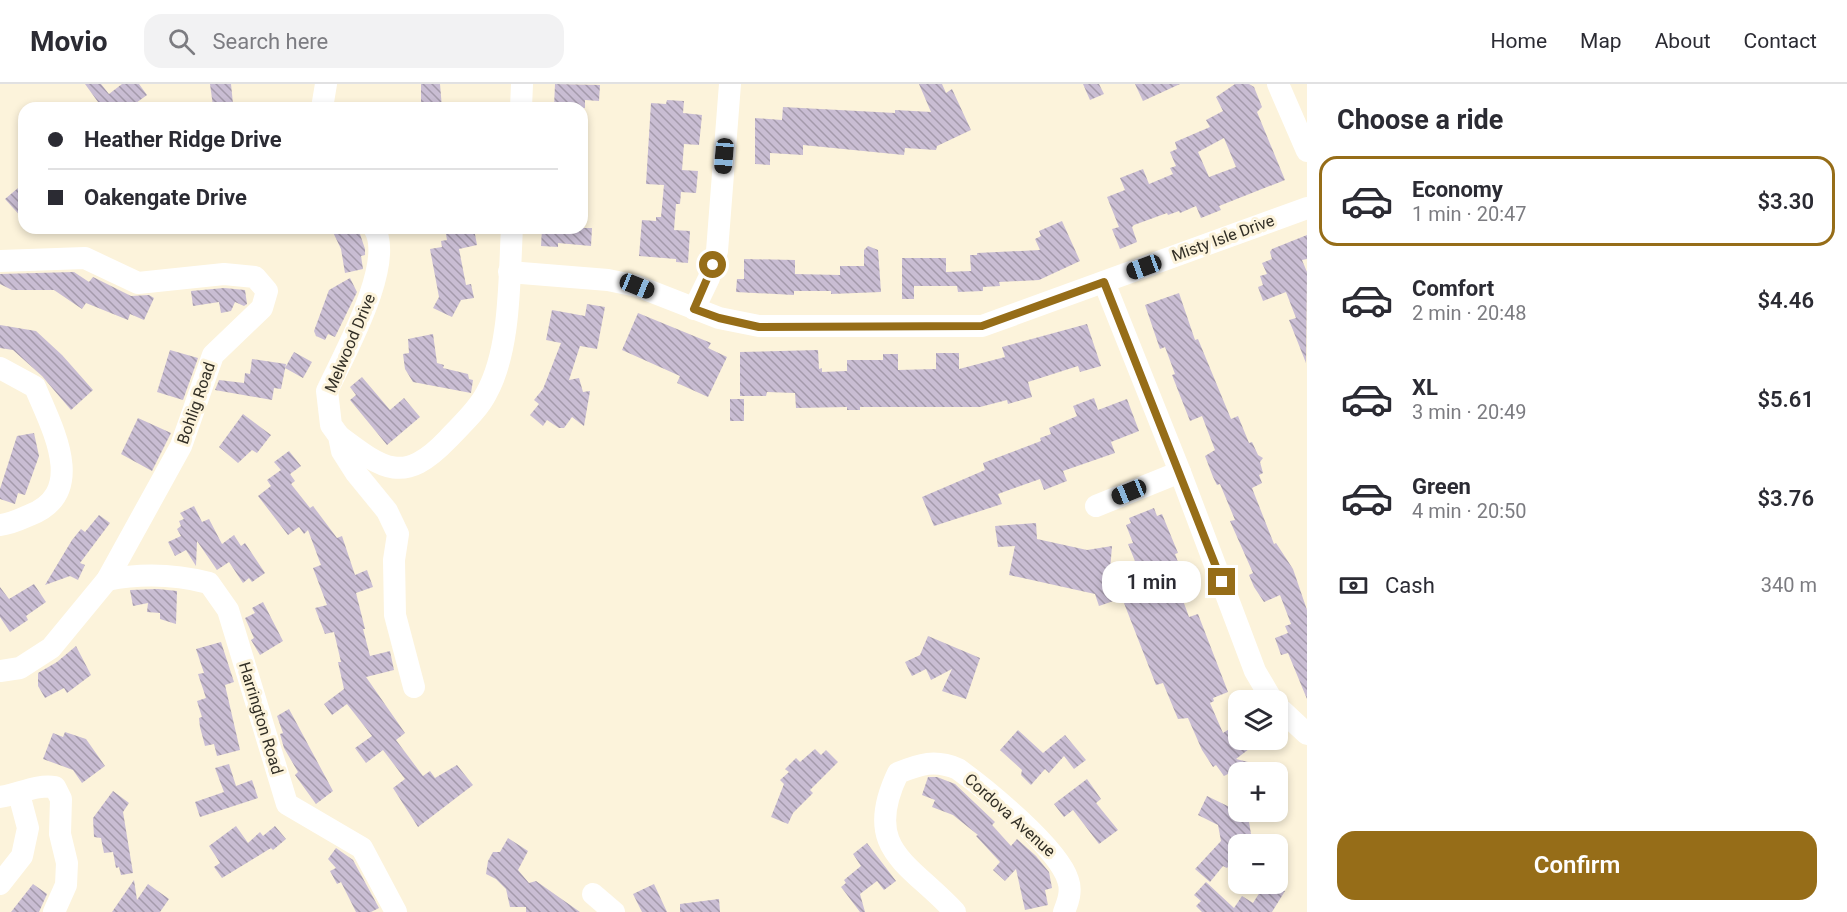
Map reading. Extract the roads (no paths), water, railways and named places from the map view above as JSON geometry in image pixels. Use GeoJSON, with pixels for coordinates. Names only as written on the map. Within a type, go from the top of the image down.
{"type":"FeatureCollection","features":[{"type":"Feature","properties":{"kind":"street"},"geometry":{"type":"LineString","coordinates":[[323,102],[326,84]]}},
{"type":"Feature","properties":{"kind":"street"},"geometry":{"type":"LineString","coordinates":[[521,102],[522,84]]}},
{"type":"Feature","properties":{"kind":"street"},"geometry":{"type":"LineString","coordinates":[[694,309],[709,278],[717,251],[730,84]]}},
{"type":"Feature","properties":{"kind":"street"},"geometry":{"type":"LineString","coordinates":[[1278,84],[1307,151]]}},
{"type":"Feature","properties":{"kind":"street","name":"Misty Isle Drive"},"geometry":{"type":"LineString","coordinates":[[509,272],[608,280],[637,286],[719,318],[759,327],[982,326],[1307,208]]}},
{"type":"Feature","properties":{"kind":"street","name":"Melwood Drive"},"geometry":{"type":"LineString","coordinates":[[375,234],[379,252],[377,276],[370,297],[327,391],[330,424],[339,436],[342,451],[356,473],[387,511],[398,534],[394,560],[395,615],[414,687]]}},
{"type":"Feature","properties":{"kind":"street"},"geometry":{"type":"LineString","coordinates":[[339,436],[378,464],[396,469],[417,466],[436,452],[475,410],[487,394],[495,374],[506,313],[512,234]]}},
{"type":"Feature","properties":{"kind":"street","name":"Bohlig Road"},"geometry":{"type":"LineString","coordinates":[[0,261],[85,258],[138,283],[224,274],[255,277],[267,291],[262,308],[213,355],[181,446],[107,580],[51,648],[20,668],[0,670]]}},
{"type":"Feature","properties":{"kind":"street"},"geometry":{"type":"LineString","coordinates":[[1104,282],[1180,472],[1255,671],[1266,690]]}},
{"type":"Feature","properties":{"kind":"street"},"geometry":{"type":"LineString","coordinates":[[0,368],[35,387],[57,445],[64,474],[56,497],[41,511],[2,528]]}},
{"type":"Feature","properties":{"kind":"street"},"geometry":{"type":"LineString","coordinates":[[1096,506],[1180,472]]}},
{"type":"Feature","properties":{"kind":"street","name":"Harrington Road"},"geometry":{"type":"LineString","coordinates":[[107,580],[132,575],[181,576],[209,583],[228,610],[287,804],[362,848],[396,912]]}},
{"type":"Feature","properties":{"kind":"street"},"geometry":{"type":"LineString","coordinates":[[1288,716],[1307,734]]}},
{"type":"Feature","properties":{"kind":"street","name":"Cordova Avenue"},"geometry":{"type":"LineString","coordinates":[[954,912],[936,891],[903,865],[892,852],[886,832],[885,821],[889,792],[898,773],[924,762],[944,763],[958,769],[1057,857],[1069,881],[1070,897],[1064,912]]}},
{"type":"Feature","properties":{"kind":"street"},"geometry":{"type":"LineString","coordinates":[[0,884],[22,856],[28,828],[10,795],[43,785],[55,787],[61,799],[60,834],[67,863],[66,885],[54,912]]}},
{"type":"Feature","properties":{"kind":"street"},"geometry":{"type":"LineString","coordinates":[[593,894],[614,912]]}}]}
